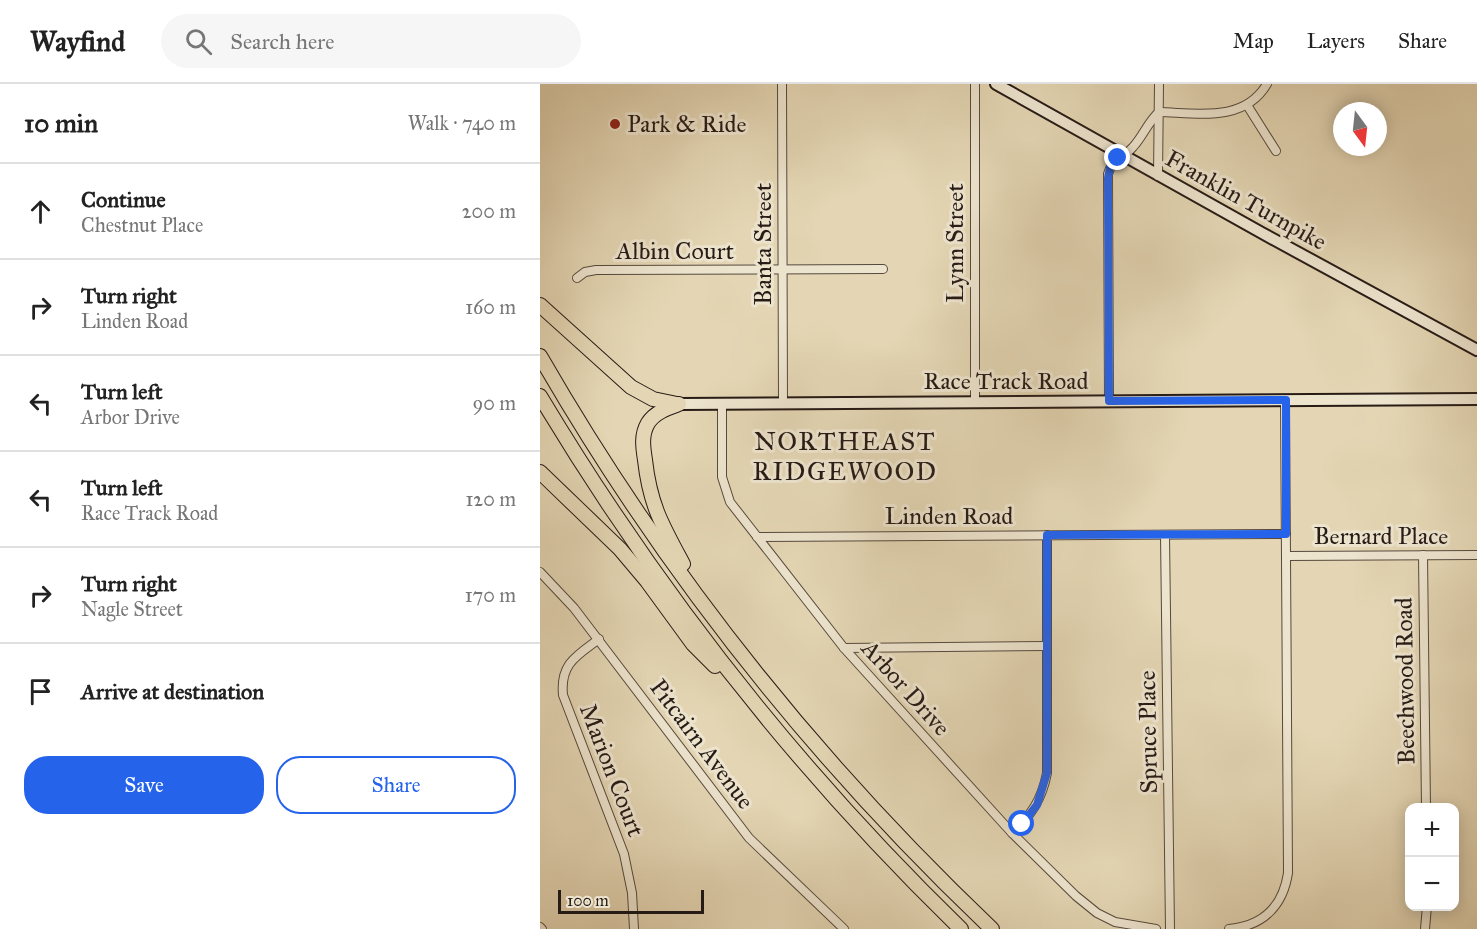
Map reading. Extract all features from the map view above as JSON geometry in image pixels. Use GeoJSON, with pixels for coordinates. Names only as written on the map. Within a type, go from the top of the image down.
{"type":"FeatureCollection","features":[{"type":"Feature","properties":{"kind":"highway"},"geometry":{"type":"LineString","coordinates":[[540,305],[631,387],[653,399],[679,404]]}},
{"type":"Feature","properties":{"kind":"highway"},"geometry":{"type":"LineString","coordinates":[[540,356],[625,493],[706,608],[772,692],[847,780],[913,852],[992,929]]}},
{"type":"Feature","properties":{"kind":"highway"},"geometry":{"type":"LineString","coordinates":[[540,396],[636,547],[754,705],[864,831],[961,929]]}},
{"type":"Feature","properties":{"kind":"highway"},"geometry":{"type":"LineString","coordinates":[[679,404],[658,413],[649,422],[643,441],[645,467],[648,487],[657,515],[706,608]]}},
{"type":"Feature","properties":{"kind":"highway"},"geometry":{"type":"LineString","coordinates":[[540,472],[620,549],[693,644],[754,705]]}},
{"type":"Feature","properties":{"kind":"street","name":"Banta Street"},"geometry":{"type":"LineString","coordinates":[[782,84],[783,403]]}},
{"type":"Feature","properties":{"kind":"street","name":"Lynn Street"},"geometry":{"type":"LineString","coordinates":[[975,84],[975,402]]}},
{"type":"Feature","properties":{"kind":"street","name":"Franklin Turnpike"},"geometry":{"type":"LineString","coordinates":[[996,84],[1158,176],[1477,350]]}},
{"type":"Feature","properties":{"kind":"street"},"geometry":{"type":"LineString","coordinates":[[1158,176],[1159,84]]}},
{"type":"Feature","properties":{"kind":"street"},"geometry":{"type":"LineString","coordinates":[[1109,401],[1108,178],[1113,162],[1134,146],[1150,121],[1159,112],[1220,113],[1235,111],[1258,96],[1267,84]]}},
{"type":"Feature","properties":{"kind":"street"},"geometry":{"type":"LineString","coordinates":[[1247,105],[1276,150]]}},
{"type":"Feature","properties":{"kind":"street","name":"Albin Court"},"geometry":{"type":"LineString","coordinates":[[577,278],[585,272],[596,270],[883,269]]}},
{"type":"Feature","properties":{"kind":"street","name":"Race Track Road"},"geometry":{"type":"LineString","coordinates":[[679,404],[1477,399]]}},
{"type":"Feature","properties":{"kind":"street"},"geometry":{"type":"LineString","coordinates":[[1229,929],[1254,922],[1270,912],[1281,897],[1286,882],[1288,863],[1286,400]]}},
{"type":"Feature","properties":{"kind":"street","name":"Arbor Drive"},"geometry":{"type":"LineString","coordinates":[[722,404],[724,485],[736,510],[844,648],[1012,833],[1076,896],[1097,913],[1115,922],[1156,929]]}},
{"type":"Feature","properties":{"kind":"street","name":"Linden Road"},"geometry":{"type":"LineString","coordinates":[[757,537],[1286,534]]}},
{"type":"Feature","properties":{"kind":"street"},"geometry":{"type":"LineString","coordinates":[[1012,833],[1037,805],[1045,785],[1048,750],[1047,535]]}},
{"type":"Feature","properties":{"kind":"street","name":"Spruce Place"},"geometry":{"type":"LineString","coordinates":[[1165,535],[1170,929]]}},
{"type":"Feature","properties":{"kind":"street","name":"Beechwood Road"},"geometry":{"type":"LineString","coordinates":[[1423,555],[1426,803]]}},
{"type":"Feature","properties":{"kind":"street","name":"Bernard Place"},"geometry":{"type":"LineString","coordinates":[[1286,556],[1477,555]]}},
{"type":"Feature","properties":{"kind":"street","name":"Pitcairn Avenue"},"geometry":{"type":"LineString","coordinates":[[540,572],[574,608],[749,838],[844,929]]}},
{"type":"Feature","properties":{"kind":"street","name":"Marion Court"},"geometry":{"type":"LineString","coordinates":[[598,639],[572,659],[567,666],[562,684],[563,695],[624,854],[632,893],[634,929]]}},
{"type":"Feature","properties":{"kind":"street"},"geometry":{"type":"LineString","coordinates":[[844,648],[1047,646]]}},
{"type":"Feature","properties":{"kind":"street"},"geometry":{"type":"LineString","coordinates":[[1425,929],[1426,911]]}},
{"type":"Feature","properties":{"kind":"place","name":"Park & Ride"},"geometry":{"type":"Point","coordinates":[615,124]}},
{"type":"Feature","properties":{"kind":"district","name":"NORTHEAST RIDGEWOOD"},"geometry":{"type":"Point","coordinates":[845,456]}},
{"type":"Feature","properties":{"kind":"route"},"geometry":{"type":"LineString","coordinates":[[1022,824],[1042,795],[1047,773],[1047,535],[1286,534],[1286,400],[1109,401],[1108,174],[1113,162],[1118,158]]}}]}
